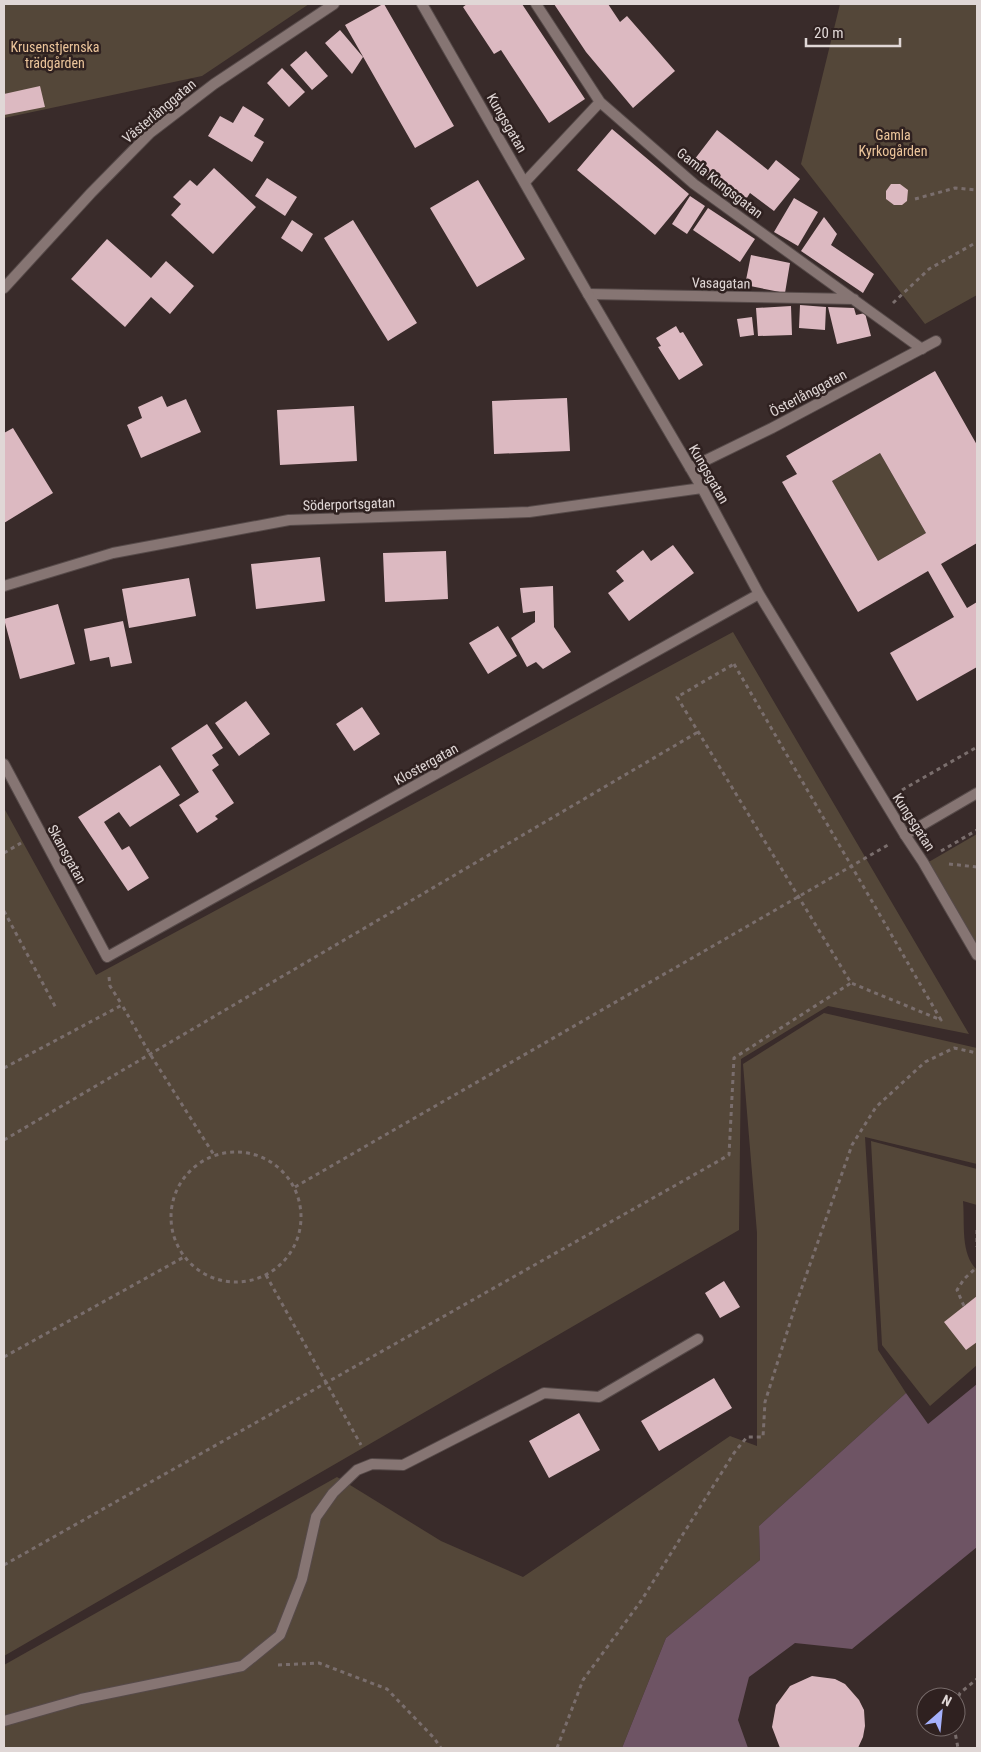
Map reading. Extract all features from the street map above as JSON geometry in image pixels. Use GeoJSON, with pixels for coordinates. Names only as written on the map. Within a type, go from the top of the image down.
{"type":"FeatureCollection","features":[{"type":"Feature","properties":{"kind":"street","name":"Västerlånggatan"},"geometry":{"type":"LineString","coordinates":[[4,288],[91,193],[150,133],[214,84],[334,4]]}},
{"type":"Feature","properties":{"kind":"street","name":"Kungsgatan"},"geometry":{"type":"LineString","coordinates":[[422,4],[588,294],[702,488],[758,594],[883,801],[923,862],[977,954]]}},
{"type":"Feature","properties":{"kind":"street","name":"Gamla Kungsgatan"},"geometry":{"type":"LineString","coordinates":[[536,4],[600,102],[694,184],[922,349]]}},
{"type":"Feature","properties":{"kind":"street"},"geometry":{"type":"LineString","coordinates":[[525,182],[600,102]]}},
{"type":"Feature","properties":{"kind":"street","name":"Vasagatan"},"geometry":{"type":"LineString","coordinates":[[588,294],[854,299]]}},
{"type":"Feature","properties":{"kind":"street","name":"Österlånggatan"},"geometry":{"type":"LineString","coordinates":[[690,468],[772,428],[936,341]]}},
{"type":"Feature","properties":{"kind":"street","name":"Söderportsgatan"},"geometry":{"type":"LineString","coordinates":[[4,586],[113,553],[289,520],[529,512],[702,488]]}},
{"type":"Feature","properties":{"kind":"street","name":"Klostergatan"},"geometry":{"type":"LineString","coordinates":[[107,957],[758,594]]}},
{"type":"Feature","properties":{"kind":"street","name":"Skansgatan"},"geometry":{"type":"LineString","coordinates":[[4,764],[107,957]]}},
{"type":"Feature","properties":{"kind":"street"},"geometry":{"type":"LineString","coordinates":[[904,835],[977,793]]}},
{"type":"Feature","properties":{"kind":"street"},"geometry":{"type":"LineString","coordinates":[[4,1721],[81,1699],[242,1666],[280,1635],[302,1579],[316,1517],[333,1493],[358,1470],[372,1464],[403,1466],[544,1392],[599,1397],[698,1339]]}},
{"type":"Feature","properties":{"kind":"path"},"geometry":{"type":"LineString","coordinates":[[915,199],[955,188],[977,190]]}},
{"type":"Feature","properties":{"kind":"path"},"geometry":{"type":"LineString","coordinates":[[879,318],[929,269],[977,242]]}},
{"type":"Feature","properties":{"kind":"path"},"geometry":{"type":"LineString","coordinates":[[734,664],[941,1020],[850,983],[698,732],[676,697],[734,664]]}},
{"type":"Feature","properties":{"kind":"path"},"geometry":{"type":"LineString","coordinates":[[4,1140],[698,732]]}},
{"type":"Feature","properties":{"kind":"path"},"geometry":{"type":"LineString","coordinates":[[883,801],[977,748]]}},
{"type":"Feature","properties":{"kind":"path"},"geometry":{"type":"LineString","coordinates":[[923,862],[977,830]]}},
{"type":"Feature","properties":{"kind":"path"},"geometry":{"type":"LineString","coordinates":[[295,1187],[799,898],[904,835]]}},
{"type":"Feature","properties":{"kind":"path"},"geometry":{"type":"LineString","coordinates":[[4,911],[56,1008]]}},
{"type":"Feature","properties":{"kind":"path"},"geometry":{"type":"LineString","coordinates":[[4,1565],[326,1381],[729,1155],[734,1058],[850,983]]}},
{"type":"Feature","properties":{"kind":"path"},"geometry":{"type":"LineString","coordinates":[[110,986],[150,1054],[214,1155]]}},
{"type":"Feature","properties":{"kind":"path"},"geometry":{"type":"LineString","coordinates":[[4,1068],[122,1005]]}},
{"type":"Feature","properties":{"kind":"path"},"geometry":{"type":"LineString","coordinates":[[557,1748],[583,1680],[641,1601],[734,1453],[748,1437],[763,1437],[765,1402],[795,1307],[852,1145],[876,1107],[925,1062],[954,1048],[977,1053]]}},
{"type":"Feature","properties":{"kind":"path"},"geometry":{"type":"LineString","coordinates":[[237,1151],[261,1156],[281,1168],[295,1187],[301,1207],[301,1227],[295,1247],[282,1263],[266,1275],[249,1281],[230,1282],[213,1278],[197,1269],[184,1256],[173,1234],[171,1210],[178,1186],[193,1167],[214,1155],[237,1151]]}},
{"type":"Feature","properties":{"kind":"path"},"geometry":{"type":"LineString","coordinates":[[977,1230],[977,1247]]}},
{"type":"Feature","properties":{"kind":"path"},"geometry":{"type":"LineString","coordinates":[[4,1357],[184,1256]]}},
{"type":"Feature","properties":{"kind":"path"},"geometry":{"type":"LineString","coordinates":[[964,1306],[957,1290],[964,1279],[977,1267]]}},
{"type":"Feature","properties":{"kind":"path"},"geometry":{"type":"LineString","coordinates":[[266,1275],[372,1464]]}},
{"type":"Feature","properties":{"kind":"path"},"geometry":{"type":"LineString","coordinates":[[242,1666],[319,1663],[386,1689],[434,1738],[441,1748]]}},
{"type":"Feature","properties":{"kind":"path"},"geometry":{"type":"LineString","coordinates":[[966,1688],[977,1679]]}},
{"type":"Feature","properties":{"kind":"green space","name":"Krusenstjernska trädgården"},"geometry":{"type":"Polygon","coordinates":[[[4,4],[309,4],[202,76],[4,118],[4,4]]]}},
{"type":"Feature","properties":{"kind":"green space","name":"Gamla Kyrkogården"},"geometry":{"type":"Polygon","coordinates":[[[840,4],[977,4],[977,295],[925,324],[801,164],[840,4]]]}},
{"type":"Feature","properties":{"kind":"green space"},"geometry":{"type":"Polygon","coordinates":[[[880,453],[926,533],[878,561],[832,481],[880,453]]]}},
{"type":"Feature","properties":{"kind":"green space"},"geometry":{"type":"Polygon","coordinates":[[[733,632],[969,1034],[828,1006],[741,1059],[739,1230],[4,1656],[4,808],[96,975],[733,632]]]}},
{"type":"Feature","properties":{"kind":"green space"},"geometry":{"type":"Polygon","coordinates":[[[977,834],[977,948],[927,863],[977,834]]]}},
{"type":"Feature","properties":{"kind":"green space"},"geometry":{"type":"Polygon","coordinates":[[[824,1013],[977,1048],[977,1164],[865,1137],[878,1350],[906,1393],[759,1526],[760,1560],[666,1638],[622,1748],[4,1748],[4,1665],[337,1477],[441,1541],[523,1577],[730,1436],[757,1446],[757,1233],[743,1064],[824,1013]]]}},
{"type":"Feature","properties":{"kind":"green space"},"geometry":{"type":"Polygon","coordinates":[[[871,1141],[977,1169],[977,1205],[963,1201],[966,1247],[968,1256],[977,1270],[977,1365],[930,1406],[882,1345],[871,1141]]]}},
{"type":"Feature","properties":{"kind":"shaded area"},"geometry":{"type":"Polygon","coordinates":[[[977,1384],[977,1547],[852,1649],[795,1643],[749,1677],[738,1720],[748,1748],[622,1748],[666,1638],[760,1560],[759,1526],[906,1393],[928,1424],[977,1384]]]}},
{"type":"Feature","properties":{"kind":"building"},"geometry":{"type":"Polygon","coordinates":[[[383,4],[454,126],[415,148],[345,25],[383,4]]]}},
{"type":"Feature","properties":{"kind":"building"},"geometry":{"type":"Polygon","coordinates":[[[467,4],[522,4],[585,99],[549,123],[501,50],[494,54],[463,7],[467,4]]]}},
{"type":"Feature","properties":{"kind":"building"},"geometry":{"type":"Polygon","coordinates":[[[554,4],[608,4],[620,22],[627,16],[675,71],[633,108],[586,52],[554,4]]]}},
{"type":"Feature","properties":{"kind":"building"},"geometry":{"type":"Polygon","coordinates":[[[340,30],[363,57],[352,74],[325,43],[340,30]]]}},
{"type":"Feature","properties":{"kind":"building"},"geometry":{"type":"Polygon","coordinates":[[[306,51],[328,76],[312,90],[290,65],[306,51]]]}},
{"type":"Feature","properties":{"kind":"building"},"geometry":{"type":"Polygon","coordinates":[[[282,68],[305,92],[289,107],[267,83],[282,68]]]}},
{"type":"Feature","properties":{"kind":"building"},"geometry":{"type":"Polygon","coordinates":[[[40,86],[45,107],[4,115],[4,94],[40,86]]]}},
{"type":"Feature","properties":{"kind":"building"},"geometry":{"type":"Polygon","coordinates":[[[243,106],[264,119],[254,136],[264,142],[252,162],[208,136],[220,116],[233,123],[243,106]]]}},
{"type":"Feature","properties":{"kind":"building"},"geometry":{"type":"Polygon","coordinates":[[[612,129],[689,194],[655,235],[577,170],[612,129]]]}},
{"type":"Feature","properties":{"kind":"building"},"geometry":{"type":"Polygon","coordinates":[[[717,130],[768,170],[776,160],[800,179],[774,211],[750,193],[743,204],[691,164],[717,130]]]}},
{"type":"Feature","properties":{"kind":"building"},"geometry":{"type":"Polygon","coordinates":[[[214,168],[256,207],[213,254],[171,215],[181,204],[173,197],[190,180],[197,186],[214,168]]]}},
{"type":"Feature","properties":{"kind":"building"},"geometry":{"type":"Polygon","coordinates":[[[267,178],[297,197],[285,216],[255,196],[267,178]]]}},
{"type":"Feature","properties":{"kind":"building"},"geometry":{"type":"Polygon","coordinates":[[[478,180],[525,259],[477,287],[430,208],[478,180]]]}},
{"type":"Feature","properties":{"kind":"building"},"geometry":{"type":"Polygon","coordinates":[[[891,184],[900,184],[908,190],[907,201],[902,205],[894,205],[886,199],[886,191],[891,184]]]}},
{"type":"Feature","properties":{"kind":"building"},"geometry":{"type":"Polygon","coordinates":[[[690,196],[705,206],[687,234],[672,224],[690,196]]]}},
{"type":"Feature","properties":{"kind":"building"},"geometry":{"type":"Polygon","coordinates":[[[794,198],[818,212],[798,246],[774,232],[794,198]]]}},
{"type":"Feature","properties":{"kind":"building"},"geometry":{"type":"Polygon","coordinates":[[[708,208],[755,239],[740,262],[693,230],[708,208]]]}},
{"type":"Feature","properties":{"kind":"building"},"geometry":{"type":"Polygon","coordinates":[[[824,217],[837,234],[831,245],[874,274],[863,293],[801,251],[824,217]]]}},
{"type":"Feature","properties":{"kind":"building"},"geometry":{"type":"Polygon","coordinates":[[[292,220],[313,234],[302,252],[281,238],[292,220]]]}},
{"type":"Feature","properties":{"kind":"building"},"geometry":{"type":"Polygon","coordinates":[[[353,220],[417,323],[388,341],[324,238],[353,220]]]}},
{"type":"Feature","properties":{"kind":"building"},"geometry":{"type":"Polygon","coordinates":[[[107,239],[151,278],[166,261],[194,286],[170,314],[151,297],[125,327],[71,279],[107,239]]]}},
{"type":"Feature","properties":{"kind":"building"},"geometry":{"type":"Polygon","coordinates":[[[751,255],[790,263],[785,293],[745,285],[751,255]]]}},
{"type":"Feature","properties":{"kind":"building"},"geometry":{"type":"Polygon","coordinates":[[[800,305],[826,307],[825,330],[799,328],[800,305]]]}},
{"type":"Feature","properties":{"kind":"building"},"geometry":{"type":"Polygon","coordinates":[[[791,306],[792,335],[758,336],[756,308],[791,306]]]}},
{"type":"Feature","properties":{"kind":"building"},"geometry":{"type":"Polygon","coordinates":[[[828,307],[854,308],[856,315],[865,313],[871,336],[837,344],[828,307]]]}},
{"type":"Feature","properties":{"kind":"building"},"geometry":{"type":"Polygon","coordinates":[[[752,317],[754,335],[740,337],[737,319],[752,317]]]}},
{"type":"Feature","properties":{"kind":"building"},"geometry":{"type":"Polygon","coordinates":[[[676,326],[680,333],[683,332],[703,365],[679,380],[658,347],[661,346],[656,338],[676,326]]]}},
{"type":"Feature","properties":{"kind":"building"},"geometry":{"type":"Polygon","coordinates":[[[935,371],[977,445],[977,543],[941,564],[967,608],[977,602],[977,667],[917,701],[890,653],[954,617],[928,571],[858,612],[782,482],[797,474],[786,456],[935,371]],[[880,453],[832,481],[878,561],[926,533],[880,453]]]}},
{"type":"Feature","properties":{"kind":"building"},"geometry":{"type":"Polygon","coordinates":[[[162,396],[167,407],[186,399],[201,432],[141,458],[127,425],[142,418],[138,407],[162,396]]]}},
{"type":"Feature","properties":{"kind":"building"},"geometry":{"type":"Polygon","coordinates":[[[567,398],[570,451],[494,454],[492,401],[567,398]]]}},
{"type":"Feature","properties":{"kind":"building"},"geometry":{"type":"Polygon","coordinates":[[[354,406],[357,461],[280,465],[277,410],[354,406]]]}},
{"type":"Feature","properties":{"kind":"building"},"geometry":{"type":"Polygon","coordinates":[[[13,428],[53,493],[4,523],[4,433],[13,428]]]}},
{"type":"Feature","properties":{"kind":"building"},"geometry":{"type":"Polygon","coordinates":[[[673,545],[694,573],[629,621],[608,593],[624,581],[616,571],[643,550],[651,561],[673,545]]]}},
{"type":"Feature","properties":{"kind":"building"},"geometry":{"type":"Polygon","coordinates":[[[446,551],[448,599],[385,602],[383,553],[446,551]]]}},
{"type":"Feature","properties":{"kind":"building"},"geometry":{"type":"Polygon","coordinates":[[[320,557],[325,601],[256,609],[251,564],[320,557]]]}},
{"type":"Feature","properties":{"kind":"building"},"geometry":{"type":"Polygon","coordinates":[[[189,578],[196,616],[129,628],[122,589],[189,578]]]}},
{"type":"Feature","properties":{"kind":"building"},"geometry":{"type":"Polygon","coordinates":[[[553,586],[554,627],[571,652],[543,669],[536,662],[527,667],[511,638],[535,622],[535,611],[523,613],[520,588],[553,586]]]}},
{"type":"Feature","properties":{"kind":"building"},"geometry":{"type":"Polygon","coordinates":[[[58,604],[75,664],[20,679],[4,619],[58,604]]]}},
{"type":"Feature","properties":{"kind":"building"},"geometry":{"type":"Polygon","coordinates":[[[123,621],[132,663],[111,667],[109,657],[90,661],[84,629],[123,621]]]}},
{"type":"Feature","properties":{"kind":"building"},"geometry":{"type":"Polygon","coordinates":[[[498,626],[517,656],[488,674],[469,643],[498,626]]]}},
{"type":"Feature","properties":{"kind":"building"},"geometry":{"type":"Polygon","coordinates":[[[246,701],[270,734],[239,756],[215,723],[246,701]]]}},
{"type":"Feature","properties":{"kind":"building"},"geometry":{"type":"Polygon","coordinates":[[[362,707],[380,734],[354,751],[336,724],[362,707]]]}},
{"type":"Feature","properties":{"kind":"building"},"geometry":{"type":"Polygon","coordinates":[[[207,724],[223,748],[212,755],[219,765],[212,770],[234,803],[215,816],[218,819],[197,833],[179,805],[199,792],[171,748],[207,724]]]}},
{"type":"Feature","properties":{"kind":"building"},"geometry":{"type":"Polygon","coordinates":[[[160,765],[180,795],[130,827],[119,812],[104,822],[122,850],[129,846],[149,878],[128,891],[78,817],[160,765]]]}},
{"type":"Feature","properties":{"kind":"building"},"geometry":{"type":"Polygon","coordinates":[[[724,1281],[740,1307],[720,1318],[705,1293],[724,1281]]]}},
{"type":"Feature","properties":{"kind":"building"},"geometry":{"type":"Polygon","coordinates":[[[977,1296],[977,1342],[966,1350],[944,1322],[977,1296]]]}},
{"type":"Feature","properties":{"kind":"building"},"geometry":{"type":"Polygon","coordinates":[[[714,1378],[732,1408],[659,1451],[641,1421],[714,1378]]]}},
{"type":"Feature","properties":{"kind":"building"},"geometry":{"type":"Polygon","coordinates":[[[579,1413],[600,1450],[549,1478],[529,1441],[579,1413]]]}},
{"type":"Feature","properties":{"kind":"building"},"geometry":{"type":"Polygon","coordinates":[[[812,1676],[835,1679],[845,1684],[859,1700],[864,1710],[865,1726],[858,1748],[780,1748],[772,1727],[776,1705],[790,1686],[812,1676]]]}}]}
